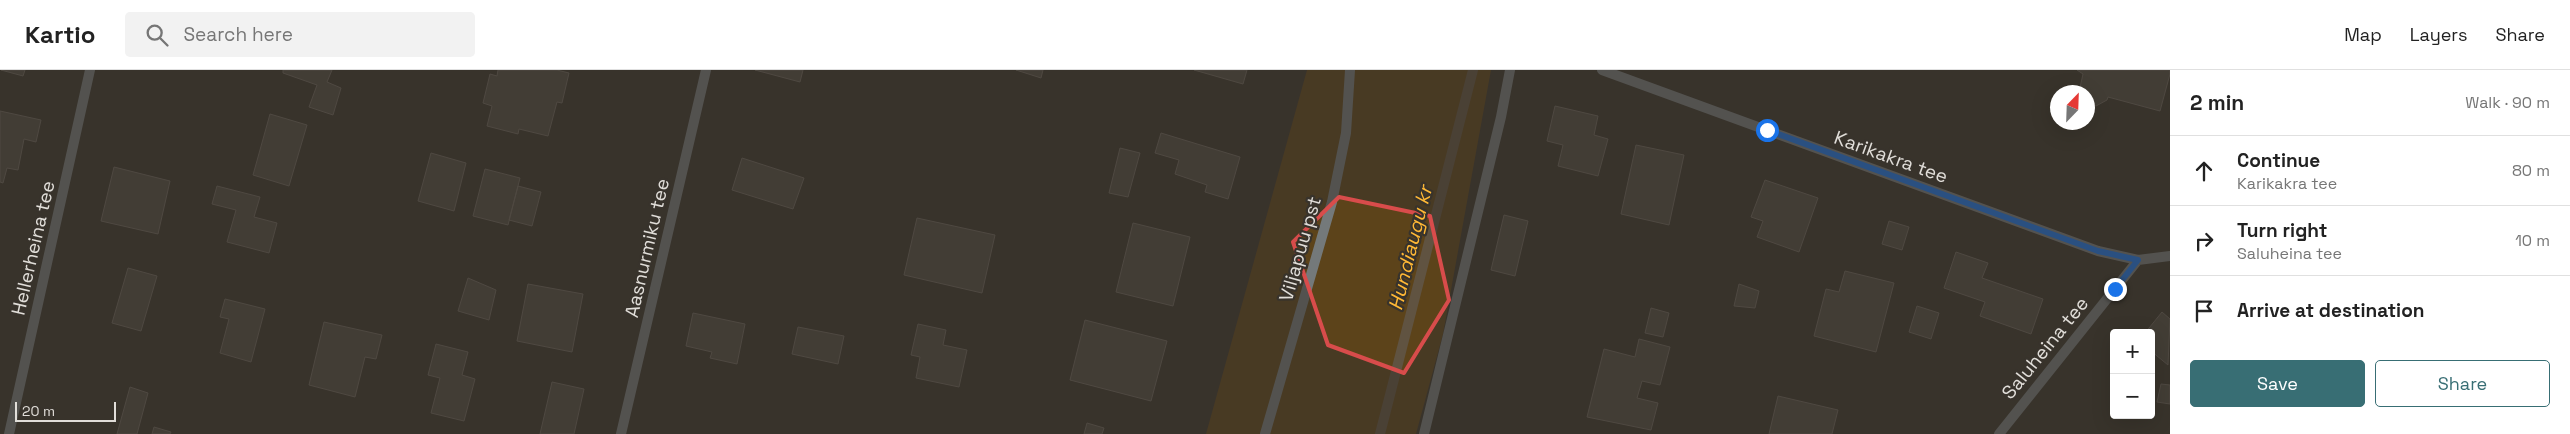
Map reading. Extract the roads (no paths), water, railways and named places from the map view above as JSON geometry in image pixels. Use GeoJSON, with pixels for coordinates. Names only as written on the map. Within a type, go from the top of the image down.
{"type":"FeatureCollection","features":[{"type":"Feature","properties":{"kind":"street","name":"Hellerheina tee"},"geometry":{"type":"LineString","coordinates":[[10,434],[90,70]]}},
{"type":"Feature","properties":{"kind":"street","name":"Aasnurmiku tee"},"geometry":{"type":"LineString","coordinates":[[621,434],[706,70]]}},
{"type":"Feature","properties":{"kind":"street","name":"Viljapuu pst"},"geometry":{"type":"LineString","coordinates":[[1265,434],[1332,202],[1346,133],[1350,70]]}},
{"type":"Feature","properties":{"kind":"street"},"geometry":{"type":"LineString","coordinates":[[1424,434],[1501,117],[1510,70]]}},
{"type":"Feature","properties":{"kind":"street","name":"Karikakra tee"},"geometry":{"type":"LineString","coordinates":[[1602,70],[2098,251],[2138,260],[2170,256]]}},
{"type":"Feature","properties":{"kind":"street","name":"Saluheina tee"},"geometry":{"type":"LineString","coordinates":[[1999,434],[2138,260]]}},
{"type":"Feature","properties":{"kind":"waterway","name":"Hundiaugu kr"},"geometry":{"type":"LineString","coordinates":[[1380,434],[1473,70]]}}]}
